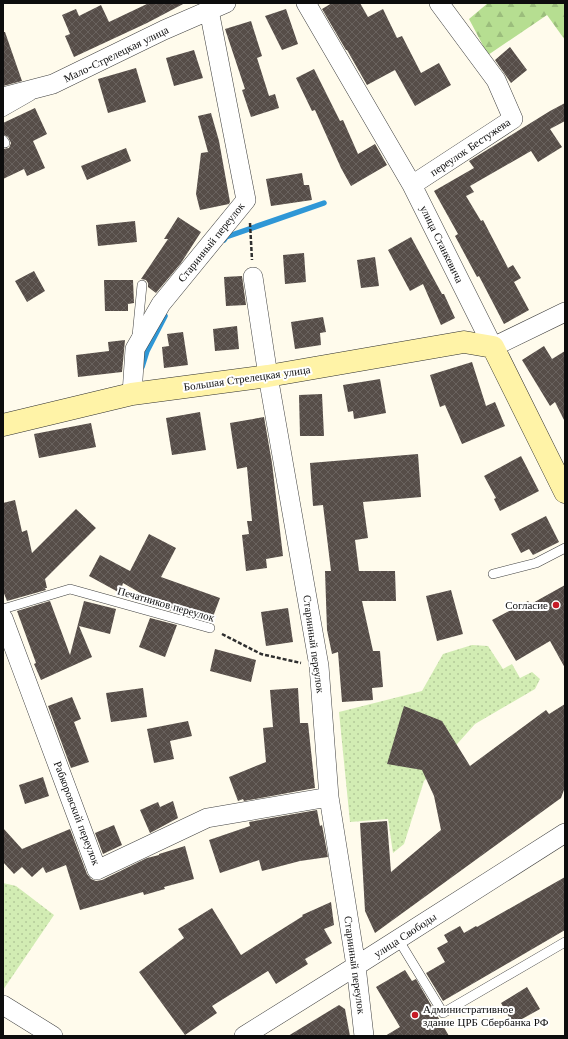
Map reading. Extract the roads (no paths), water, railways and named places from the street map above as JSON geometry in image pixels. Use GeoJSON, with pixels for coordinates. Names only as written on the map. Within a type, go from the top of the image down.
{"type":"FeatureCollection","features":[{"type":"Feature","properties":{"kind":"street","name":"Мало-Стрелецкая улица"},"geometry":{"type":"LineString","coordinates":[[3,97],[53,84],[226,3]]}},
{"type":"Feature","properties":{"kind":"street","name":"улица Станкевича"},"geometry":{"type":"LineString","coordinates":[[306,3],[412,185],[565,492]]}},
{"type":"Feature","properties":{"kind":"street","name":"переулок Бестужева"},"geometry":{"type":"LineString","coordinates":[[412,185],[513,120],[496,80],[439,3]]}},
{"type":"Feature","properties":{"kind":"street","name":"Старинный переулок"},"geometry":{"type":"LineString","coordinates":[[132,394],[135,349],[161,304],[246,200],[209,10]]}},
{"type":"Feature","properties":{"kind":"street","name":"Старинный переулок"},"geometry":{"type":"LineString","coordinates":[[253,277],[268,376],[319,666],[330,797],[356,966],[364,1036]]}},
{"type":"Feature","properties":{"kind":"street"},"geometry":{"type":"LineString","coordinates":[[493,346],[565,312]]}},
{"type":"Feature","properties":{"kind":"street","name":"Большая Стрелецкая улица"},"geometry":{"type":"LineString","coordinates":[[3,425],[132,394],[268,376],[464,342],[493,346]]}},
{"type":"Feature","properties":{"kind":"street","name":"Рабкоровский переулок"},"geometry":{"type":"LineString","coordinates":[[3,618],[97,870],[207,818],[330,797]]}},
{"type":"Feature","properties":{"kind":"street","name":"улица Свободы"},"geometry":{"type":"LineString","coordinates":[[244,1036],[565,833]]}},
{"type":"Feature","properties":{"kind":"street"},"geometry":{"type":"LineString","coordinates":[[3,1005],[53,1036]]}},
{"type":"Feature","properties":{"kind":"lane"},"geometry":{"type":"LineString","coordinates":[[3,112],[53,84]]}},
{"type":"Feature","properties":{"kind":"lane"},"geometry":{"type":"LineString","coordinates":[[135,349],[142,285]]}},
{"type":"Feature","properties":{"kind":"lane"},"geometry":{"type":"LineString","coordinates":[[493,574],[536,564],[565,548]]}},
{"type":"Feature","properties":{"kind":"lane","name":"Печатников переулок"},"geometry":{"type":"LineString","coordinates":[[3,610],[70,589],[210,628]]}},
{"type":"Feature","properties":{"kind":"lane"},"geometry":{"type":"LineString","coordinates":[[398,939],[443,1013],[565,942]]}},
{"type":"Feature","properties":{"kind":"waterway"},"geometry":{"type":"LineString","coordinates":[[224,240],[226,237],[324,203]]}},
{"type":"Feature","properties":{"kind":"waterway"},"geometry":{"type":"LineString","coordinates":[[142,367],[147,351],[165,316]]}},
{"type":"Feature","properties":{"kind":"place","name":"Согласие"},"geometry":{"type":"Point","coordinates":[556,605]}},
{"type":"Feature","properties":{"kind":"place","name":"Административное здание ЦРБ Сбербанка РФ"},"geometry":{"type":"Point","coordinates":[415,1015]}}]}
